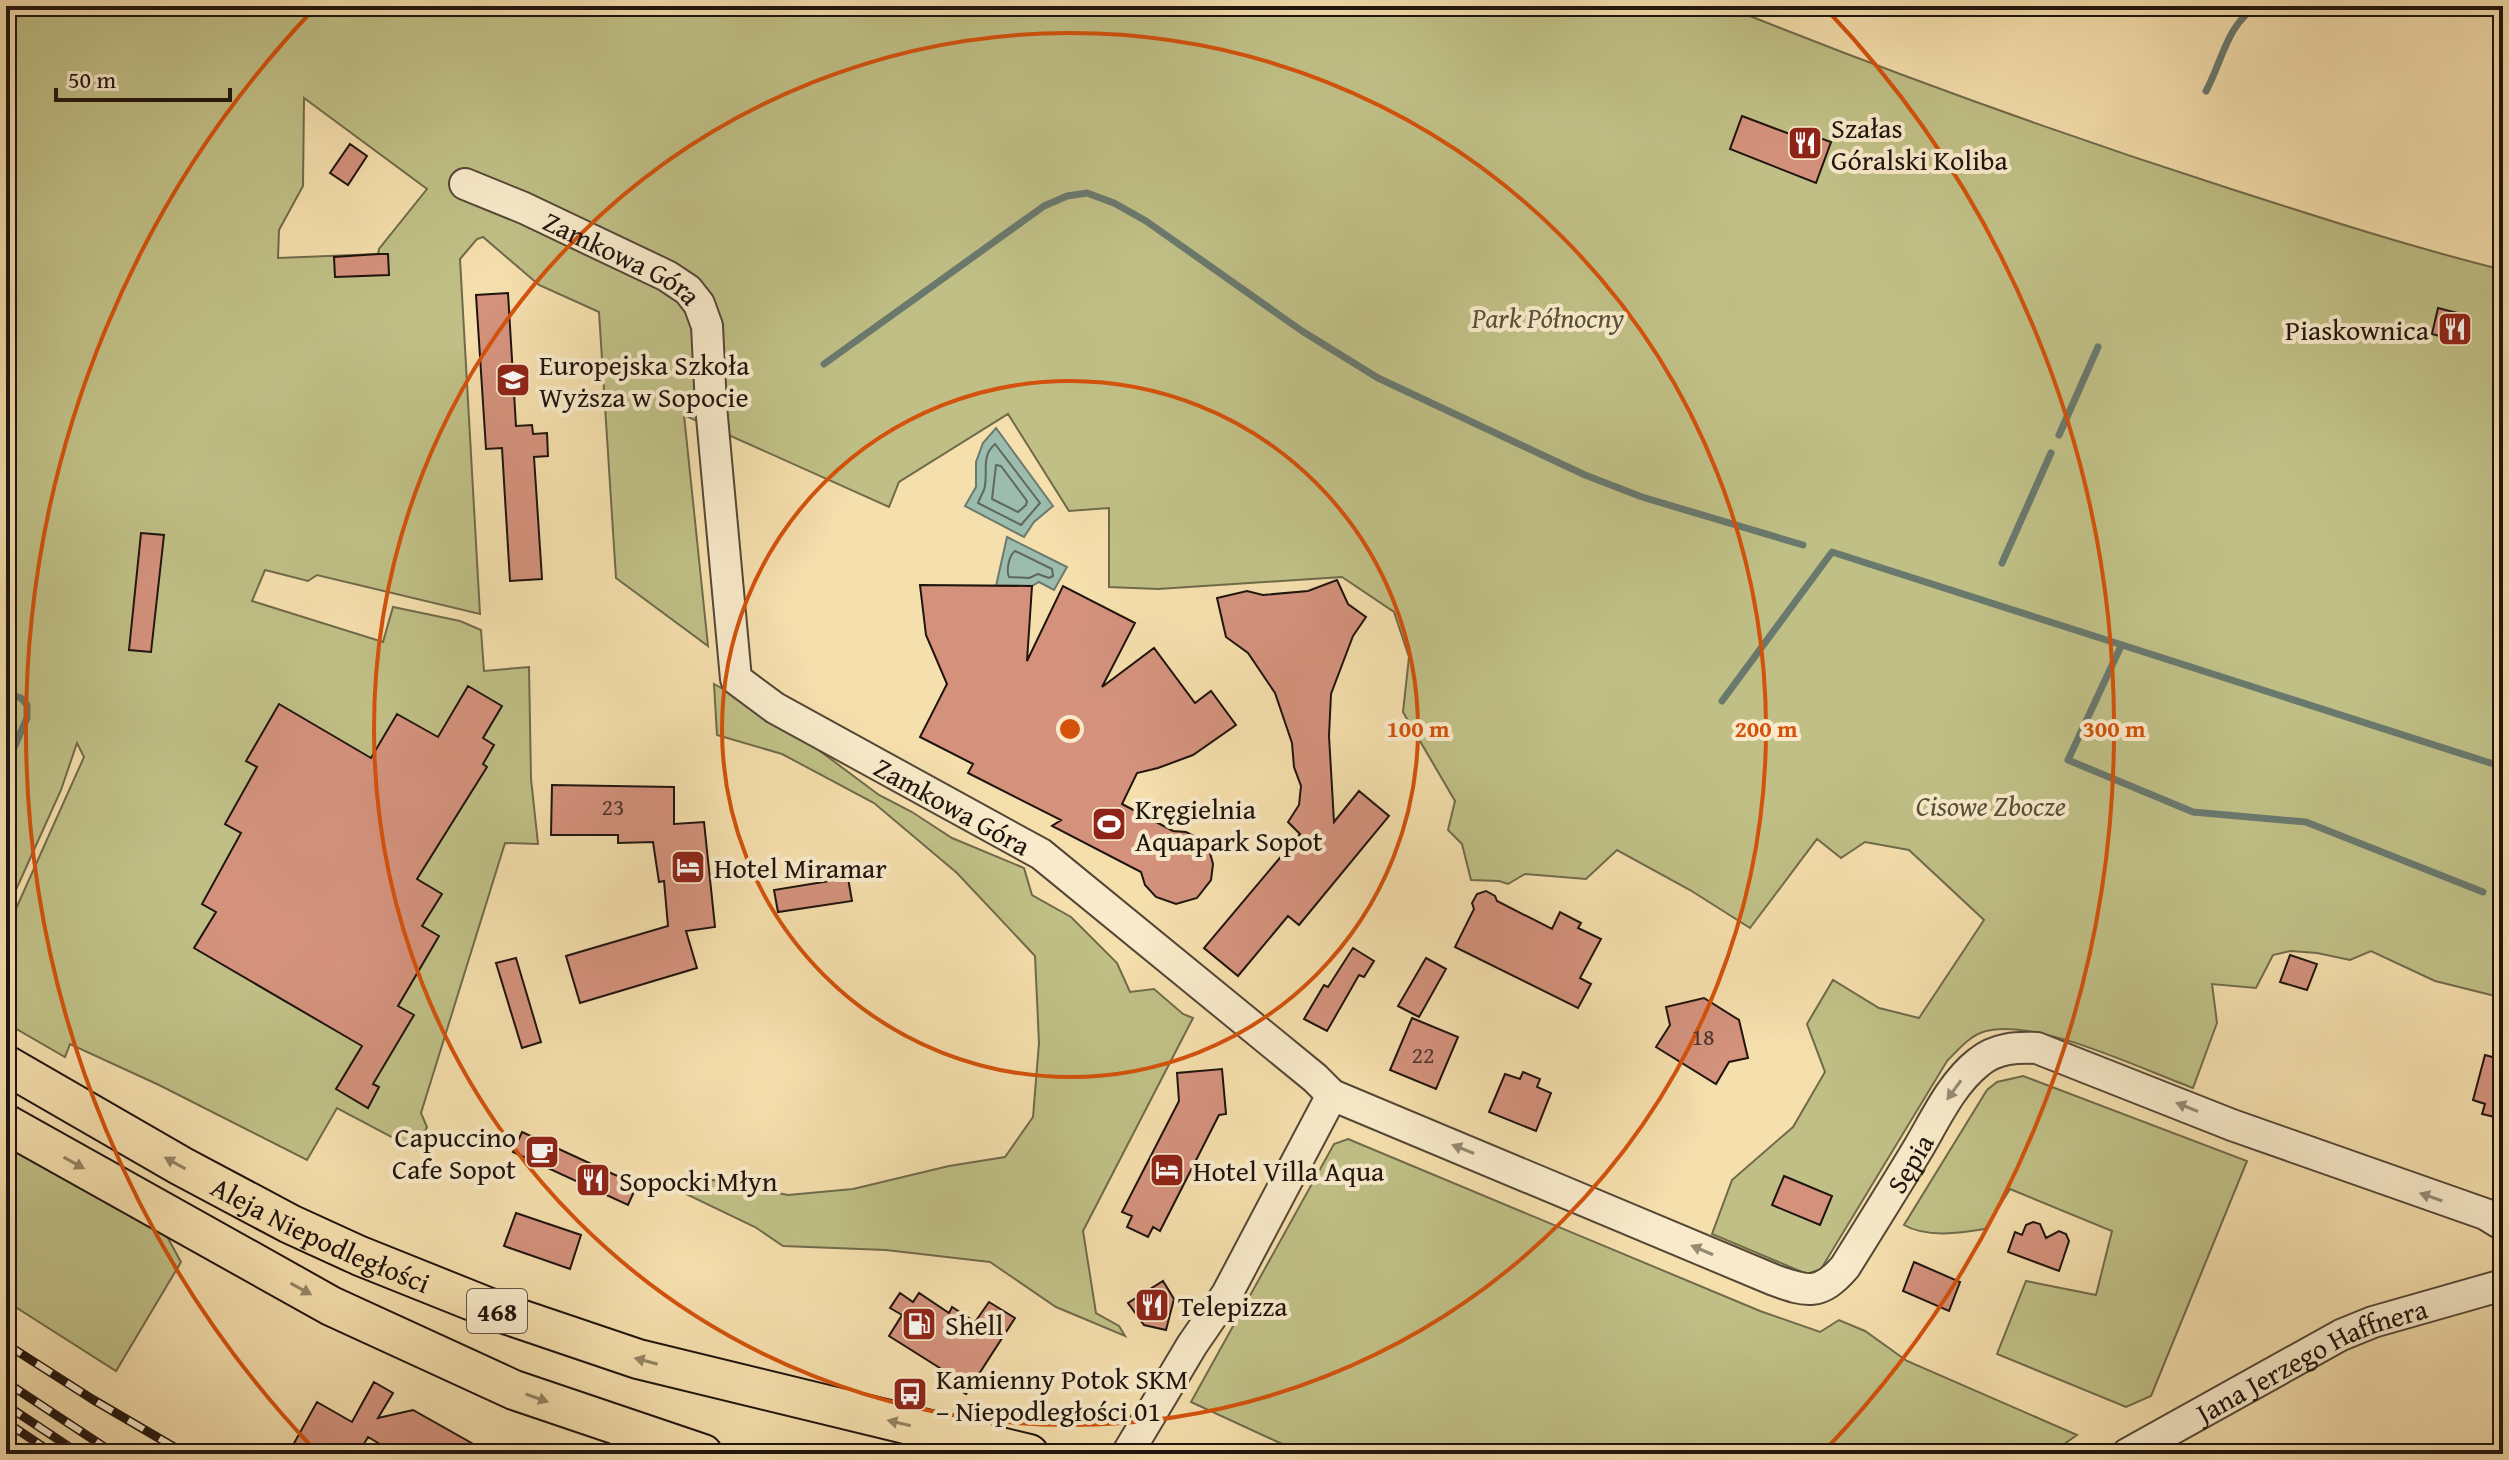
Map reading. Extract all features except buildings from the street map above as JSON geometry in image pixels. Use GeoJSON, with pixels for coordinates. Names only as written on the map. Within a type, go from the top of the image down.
{"type":"FeatureCollection","features":[{"type":"Feature","properties":{"kind":"main road","name":"Aleja Niepodległości"},"geometry":{"type":"LineString","coordinates":[[6,1065],[181,1166],[290,1224],[492,1309],[638,1359],[1029,1454]]}},
{"type":"Feature","properties":{"kind":"main road","name":"Aleja Niepodległości"},"geometry":{"type":"LineString","coordinates":[[6,1124],[331,1306],[514,1390],[703,1454]]}},
{"type":"Feature","properties":{"kind":"street","name":"Zamkowa Góra"},"geometry":{"type":"LineString","coordinates":[[465,184],[524,208],[667,276],[688,290],[699,304],[707,326],[711,406],[736,679],[775,708],[1041,854],[1332,1095]]}},
{"type":"Feature","properties":{"kind":"street","name":"Sępia"},"geometry":{"type":"LineString","coordinates":[[1332,1095],[1774,1280],[1810,1291],[1834,1280],[1845,1267],[1966,1074],[1981,1060],[2001,1050],[2019,1047],[2037,1048],[2232,1125],[2485,1214],[2503,1225]]}},
{"type":"Feature","properties":{"kind":"street"},"geometry":{"type":"LineString","coordinates":[[1127,1454],[1192,1345],[1227,1294],[1332,1095]]}},
{"type":"Feature","properties":{"kind":"street","name":"Jana Jerzego Haffnera"},"geometry":{"type":"LineString","coordinates":[[2127,1454],[2341,1335],[2373,1322],[2503,1285]]}},
{"type":"Feature","properties":{"kind":"green space"},"geometry":{"type":"Polygon","coordinates":[[[6,6],[1725,6],[1913,79],[2103,147],[2332,221],[2503,270],[2503,998],[2435,981],[2371,951],[2350,960],[2290,951],[2273,955],[2256,988],[2212,984],[2217,1023],[2193,1088],[2060,1038],[2007,1029],[1980,1033],[1947,1061],[1821,1269],[1807,1274],[1712,1234],[1732,1180],[1793,1127],[1825,1072],[1807,1024],[1833,980],[1879,1008],[1919,1018],[1984,920],[1909,850],[1865,842],[1841,858],[1817,839],[1750,928],[1690,890],[1617,850],[1586,879],[1525,874],[1508,884],[1471,880],[1462,844],[1448,830],[1455,801],[1403,712],[1409,657],[1394,612],[1342,577],[1158,589],[1109,587],[1109,508],[1069,511],[1008,414],[899,482],[889,507],[684,415],[708,646],[616,578],[599,312],[539,285],[483,237],[477,239],[460,259],[480,614],[317,575],[308,581],[265,570],[252,601],[383,642],[393,607],[460,621],[481,630],[484,671],[529,667],[531,779],[538,844],[505,843],[421,1113],[427,1127],[416,1150],[337,1108],[307,1160],[70,1044],[65,1057],[6,1023],[6,931],[84,757],[77,743],[61,790],[6,912],[6,6]],[[304,98],[303,186],[279,230],[278,258],[378,254],[427,189],[304,98]]]}},
{"type":"Feature","properties":{"kind":"green space"},"geometry":{"type":"Polygon","coordinates":[[[714,684],[777,719],[879,795],[952,838],[1024,868],[1032,895],[1071,917],[1117,963],[1130,992],[1154,989],[1183,1014],[1193,1018],[1083,1231],[1096,1313],[1119,1326],[1125,1336],[1056,1307],[990,1262],[886,1250],[783,1246],[755,1227],[686,1194],[676,1181],[713,1180],[788,1195],[853,1189],[949,1166],[1005,1157],[1033,1117],[1039,1043],[1035,956],[957,873],[874,803],[782,754],[717,735],[714,684]]]}},
{"type":"Feature","properties":{"kind":"green space"},"geometry":{"type":"Polygon","coordinates":[[[2023,1076],[2247,1161],[2151,1396],[2126,1407],[1997,1354],[2026,1281],[2096,1295],[2112,1231],[2010,1189],[1985,1229],[1933,1233],[1904,1225],[1987,1090],[1997,1082],[2023,1076]]]}},
{"type":"Feature","properties":{"kind":"green space"},"geometry":{"type":"Polygon","coordinates":[[[1348,1139],[1760,1311],[1820,1332],[1839,1320],[1865,1331],[1907,1361],[2077,1435],[2050,1454],[1304,1454],[1191,1402],[1334,1144],[1348,1139]]]}},
{"type":"Feature","properties":{"kind":"green space"},"geometry":{"type":"Polygon","coordinates":[[[6,1142],[164,1231],[181,1262],[116,1371],[6,1301],[6,1142]]]}},
{"type":"Feature","properties":{"kind":"water"},"geometry":{"type":"Polygon","coordinates":[[[996,428],[1053,506],[1034,522],[1024,537],[965,506],[976,487],[976,462],[983,443],[996,428]]]}},
{"type":"Feature","properties":{"kind":"water"},"geometry":{"type":"Polygon","coordinates":[[[1007,537],[1067,567],[1054,590],[1039,582],[1032,586],[996,586],[1007,537]]]}},
{"type":"Feature","properties":{"kind":"waterway"},"geometry":{"type":"LineString","coordinates":[[2206,91],[2232,33],[2239,22],[2258,6]]}},
{"type":"Feature","properties":{"kind":"waterway"},"geometry":{"type":"LineString","coordinates":[[824,364],[1044,206],[1067,196],[1087,193],[1114,203],[1146,221],[1302,331],[1378,378],[1585,475],[1642,497],[1803,545]]}},
{"type":"Feature","properties":{"kind":"waterway"},"geometry":{"type":"LineString","coordinates":[[2059,435],[2098,347]]}},
{"type":"Feature","properties":{"kind":"waterway"},"geometry":{"type":"LineString","coordinates":[[2002,563],[2051,453]]}},
{"type":"Feature","properties":{"kind":"waterway"},"geometry":{"type":"LineString","coordinates":[[1722,701],[1832,552],[2503,767]]}},
{"type":"Feature","properties":{"kind":"waterway"},"geometry":{"type":"LineString","coordinates":[[2121,646],[2068,760],[2193,812],[2306,822],[2483,892]]}},
{"type":"Feature","properties":{"kind":"waterway"},"geometry":{"type":"LineString","coordinates":[[6,693],[21,698],[27,705],[27,718],[6,766]]}},
{"type":"Feature","properties":{"kind":"railway"},"geometry":{"type":"LineString","coordinates":[[6,1344],[186,1454]]}},
{"type":"Feature","properties":{"kind":"railway"},"geometry":{"type":"LineString","coordinates":[[6,1382],[115,1454]]}},
{"type":"Feature","properties":{"kind":"railway"},"geometry":{"type":"LineString","coordinates":[[6,1405],[80,1454]]}},
{"type":"Feature","properties":{"kind":"railway"},"geometry":{"type":"LineString","coordinates":[[6,1422],[54,1454]]}},
{"type":"Feature","properties":{"kind":"place","name":"Szałas Góralski Koliba"},"geometry":{"type":"Point","coordinates":[1805,143]}},
{"type":"Feature","properties":{"kind":"place","name":"Piaskownica"},"geometry":{"type":"Point","coordinates":[2455,329]}},
{"type":"Feature","properties":{"kind":"place","name":"Europejska Szkoła Wyższa w Sopocie"},"geometry":{"type":"Point","coordinates":[513,380]}},
{"type":"Feature","properties":{"kind":"place","name":"Kręgielnia Aquapark Sopot"},"geometry":{"type":"Point","coordinates":[1109,824]}},
{"type":"Feature","properties":{"kind":"place","name":"Hotel Miramar"},"geometry":{"type":"Point","coordinates":[688,867]}},
{"type":"Feature","properties":{"kind":"place","name":"Capuccino Cafe Sopot"},"geometry":{"type":"Point","coordinates":[542,1152]}},
{"type":"Feature","properties":{"kind":"place","name":"Hotel Villa Aqua"},"geometry":{"type":"Point","coordinates":[1167,1170]}},
{"type":"Feature","properties":{"kind":"place","name":"Sopocki Młyn"},"geometry":{"type":"Point","coordinates":[593,1180]}},
{"type":"Feature","properties":{"kind":"place","name":"Telepizza"},"geometry":{"type":"Point","coordinates":[1152,1305]}},
{"type":"Feature","properties":{"kind":"place","name":"Shell"},"geometry":{"type":"Point","coordinates":[919,1324]}},
{"type":"Feature","properties":{"kind":"place","name":"Kamienny Potok SKM – Niepodległości 01"},"geometry":{"type":"Point","coordinates":[910,1394]}},
{"type":"Feature","properties":{"kind":"park label","name":"Park Północny"},"geometry":{"type":"Point","coordinates":[1548,317]}},
{"type":"Feature","properties":{"kind":"park label","name":"Cisowe Zbocze"},"geometry":{"type":"Point","coordinates":[1991,805]}}]}
